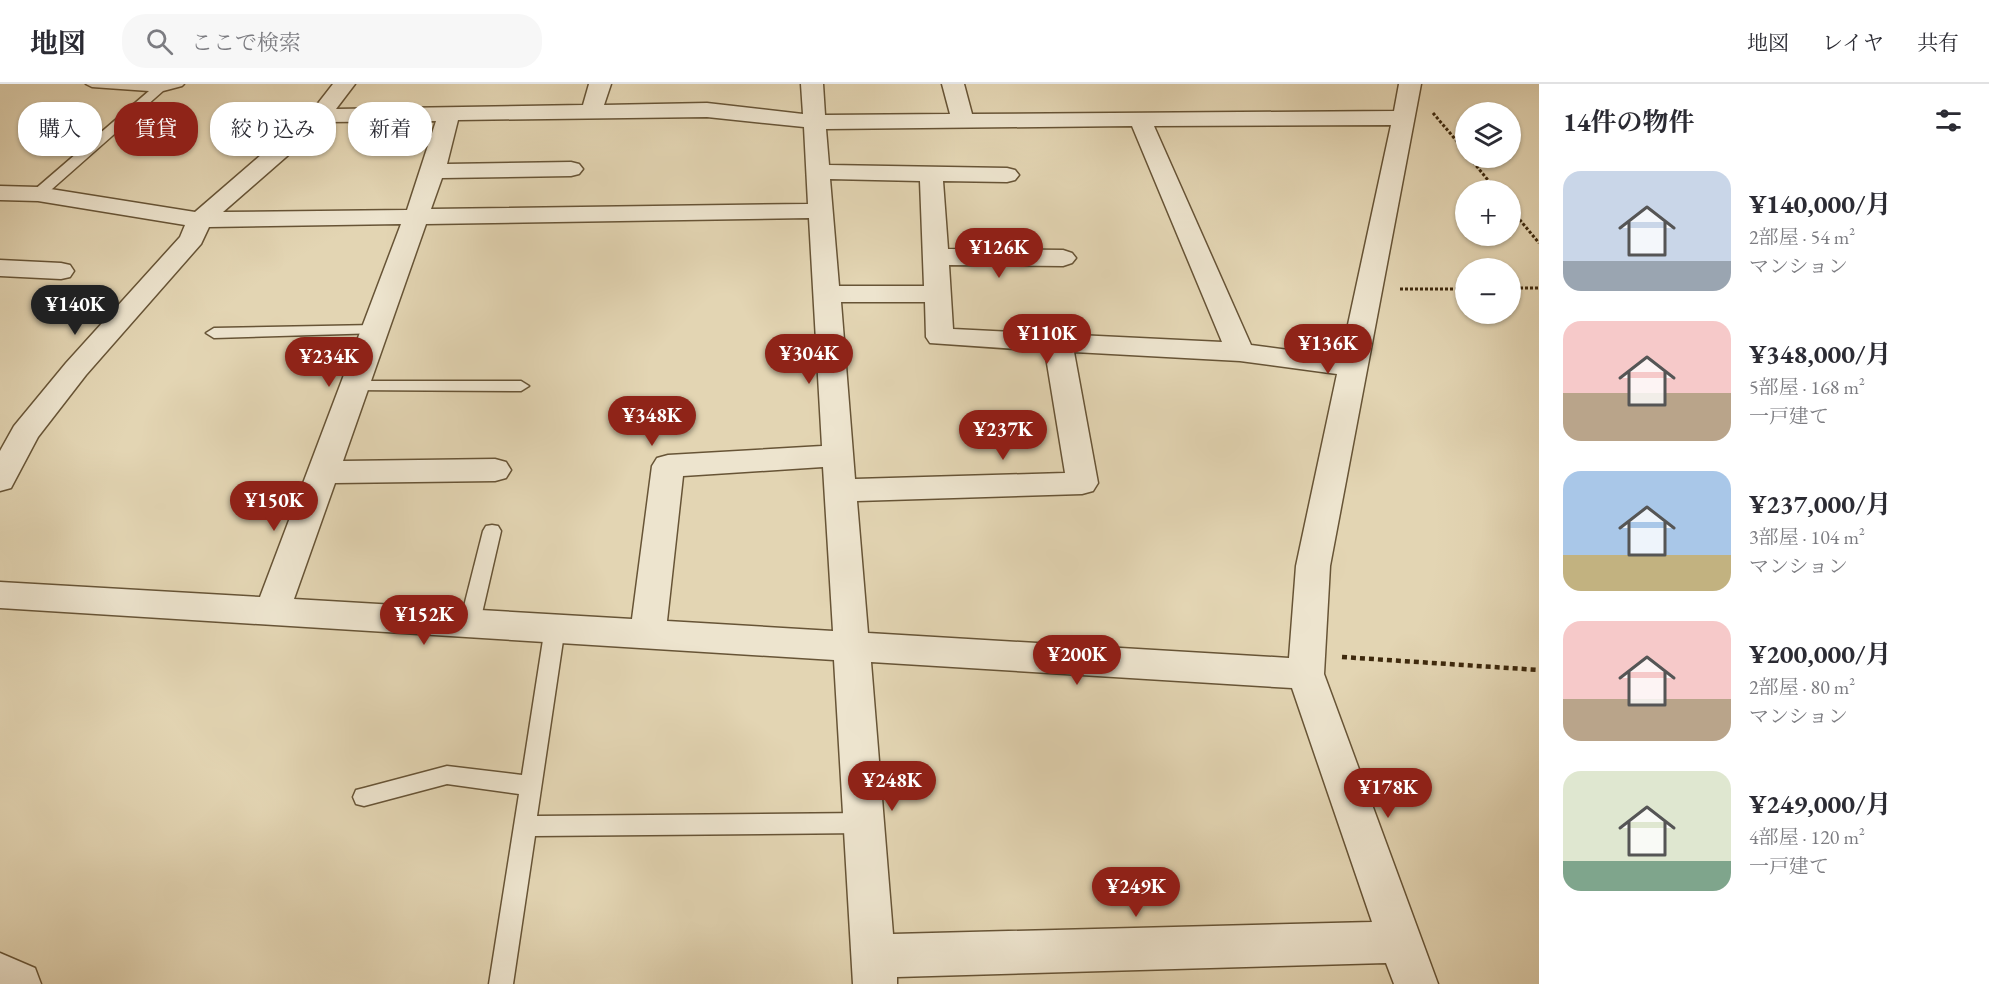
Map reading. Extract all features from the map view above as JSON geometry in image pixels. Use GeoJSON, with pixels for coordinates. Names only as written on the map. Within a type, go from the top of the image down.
{"type":"FeatureCollection","features":[{"type":"Feature","properties":{"kind":"street"},"geometry":{"type":"LineString","coordinates":[[330,102],[344,84]]}},
{"type":"Feature","properties":{"kind":"street"},"geometry":{"type":"LineString","coordinates":[[591,114],[600,84]]}},
{"type":"Feature","properties":{"kind":"street"},"geometry":{"type":"LineString","coordinates":[[812,84],[874,970],[1400,942]]}},
{"type":"Feature","properties":{"kind":"street"},"geometry":{"type":"LineString","coordinates":[[952,84],[962,120]]}},
{"type":"Feature","properties":{"kind":"street"},"geometry":{"type":"LineString","coordinates":[[1410,84],[1313,566],[1307,663],[1416,984]]}},
{"type":"Feature","properties":{"kind":"street"},"geometry":{"type":"LineString","coordinates":[[336,116],[591,114],[707,110],[816,122],[1403,118]]}},
{"type":"Feature","properties":{"kind":"street"},"geometry":{"type":"LineString","coordinates":[[272,611],[433,171],[449,114]]}},
{"type":"Feature","properties":{"kind":"street"},"geometry":{"type":"LineString","coordinates":[[1140,118],[1240,352]]}},
{"type":"Feature","properties":{"kind":"street"},"geometry":{"type":"LineString","coordinates":[[0,480],[25,433],[76,369],[192,239],[200,220],[274,156]]}},
{"type":"Feature","properties":{"kind":"street"},"geometry":{"type":"LineString","coordinates":[[433,171],[571,169]]}},
{"type":"Feature","properties":{"kind":"street"},"geometry":{"type":"LineString","coordinates":[[818,172],[1007,175]]}},
{"type":"Feature","properties":{"kind":"street"},"geometry":{"type":"LineString","coordinates":[[931,174],[940,337],[1240,352],[1353,367]]}},
{"type":"Feature","properties":{"kind":"street"},"geometry":{"type":"LineString","coordinates":[[0,193],[38,194],[200,220],[820,211]]}},
{"type":"Feature","properties":{"kind":"street"},"geometry":{"type":"LineString","coordinates":[[936,256],[1063,258]]}},
{"type":"Feature","properties":{"kind":"street"},"geometry":{"type":"LineString","coordinates":[[0,268],[61,271]]}},
{"type":"Feature","properties":{"kind":"street"},"geometry":{"type":"LineString","coordinates":[[826,294],[938,294]]}},
{"type":"Feature","properties":{"kind":"street"},"geometry":{"type":"LineString","coordinates":[[840,490],[1082,483],[1058,343]]}},
{"type":"Feature","properties":{"kind":"street"},"geometry":{"type":"LineString","coordinates":[[648,633],[668,466],[838,456]]}},
{"type":"Feature","properties":{"kind":"street"},"geometry":{"type":"LineString","coordinates":[[323,472],[495,470]]}},
{"type":"Feature","properties":{"kind":"street"},"geometry":{"type":"LineString","coordinates":[[0,595],[851,645],[1307,663]]}},
{"type":"Feature","properties":{"kind":"street"},"geometry":{"type":"LineString","coordinates":[[0,975],[19,984]]}},
{"type":"Feature","properties":{"kind":"lane"},"geometry":{"type":"LineString","coordinates":[[92,84],[159,88],[178,84]]}},
{"type":"Feature","properties":{"kind":"lane"},"geometry":{"type":"LineString","coordinates":[[38,194],[159,88]]}},
{"type":"Feature","properties":{"kind":"lane"},"geometry":{"type":"LineString","coordinates":[[214,333],[375,330]]}},
{"type":"Feature","properties":{"kind":"lane"},"geometry":{"type":"LineString","coordinates":[[354,386],[521,386]]}},
{"type":"Feature","properties":{"kind":"lane"},"geometry":{"type":"LineString","coordinates":[[470,622],[492,531]]}},
{"type":"Feature","properties":{"kind":"lane"},"geometry":{"type":"LineString","coordinates":[[501,984],[555,627]]}},
{"type":"Feature","properties":{"kind":"lane"},"geometry":{"type":"LineString","coordinates":[[364,797],[447,775],[531,786]]}},
{"type":"Feature","properties":{"kind":"lane"},"geometry":{"type":"LineString","coordinates":[[525,826],[864,823]]}},
{"type":"Feature","properties":{"kind":"path"},"geometry":{"type":"LineString","coordinates":[[1431,110],[1455,139]]}},
{"type":"Feature","properties":{"kind":"path"},"geometry":{"type":"LineString","coordinates":[[1478,168],[1488,180]]}},
{"type":"Feature","properties":{"kind":"path"},"geometry":{"type":"LineString","coordinates":[[1521,221],[1539,243]]}},
{"type":"Feature","properties":{"kind":"path"},"geometry":{"type":"LineString","coordinates":[[1369,289],[1455,288]]}},
{"type":"Feature","properties":{"kind":"path"},"geometry":{"type":"LineString","coordinates":[[1521,288],[1539,288]]}},
{"type":"Feature","properties":{"kind":"path"},"geometry":{"type":"LineString","coordinates":[[1307,663],[1330,657],[1539,670]]}}]}
